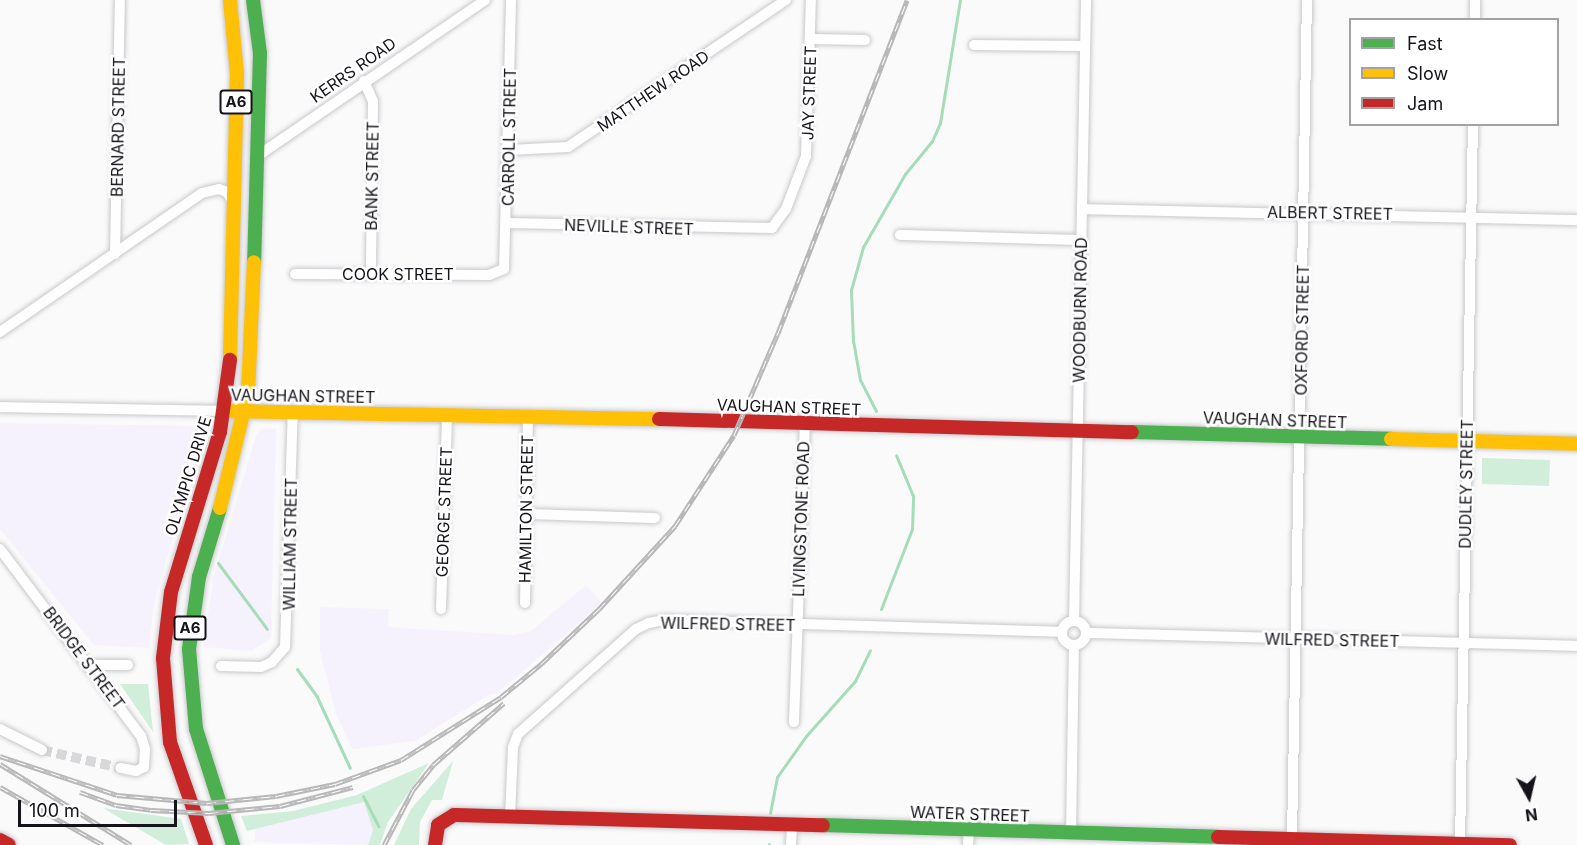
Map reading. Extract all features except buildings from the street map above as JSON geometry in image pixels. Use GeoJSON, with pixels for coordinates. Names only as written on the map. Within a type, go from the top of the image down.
{"type":"FeatureCollection","features":[{"type":"Feature","properties":{"kind":"main road","name":"OLYMPIC DRIVE"},"geometry":{"type":"LineString","coordinates":[[206,845],[170,742],[163,650],[176,572],[224,411],[230,370],[236,50],[230,0]]}},
{"type":"Feature","properties":{"kind":"main road","name":"A6"},"geometry":{"type":"LineString","coordinates":[[233,845],[196,729],[189,649],[199,578],[234,464],[245,412],[258,155],[260,53],[253,0]]}},
{"type":"Feature","properties":{"kind":"main road"},"geometry":{"type":"LineString","coordinates":[[235,154],[258,155]]}},
{"type":"Feature","properties":{"kind":"main road","name":"VAUGHAN STREET"},"geometry":{"type":"LineString","coordinates":[[224,411],[293,419],[447,414],[1577,444]]}},
{"type":"Feature","properties":{"kind":"main road","name":"WATER STREET"},"geometry":{"type":"LineString","coordinates":[[435,845],[435,830],[442,820],[454,815],[1071,833],[1102,840],[1510,845]]}},
{"type":"Feature","properties":{"kind":"main road"},"geometry":{"type":"LineString","coordinates":[[0,840],[9,845]]}},
{"type":"Feature","properties":{"kind":"street","name":"BERNARD STREET"},"geometry":{"type":"LineString","coordinates":[[115,254],[120,0]]}},
{"type":"Feature","properties":{"kind":"street","name":"KERRS ROAD"},"geometry":{"type":"LineString","coordinates":[[258,155],[485,0]]}},
{"type":"Feature","properties":{"kind":"street","name":"CARROLL STREET"},"geometry":{"type":"LineString","coordinates":[[501,272],[506,265],[512,0]]}},
{"type":"Feature","properties":{"kind":"street","name":"MATTHEW ROAD"},"geometry":{"type":"LineString","coordinates":[[509,150],[568,147],[786,0]]}},
{"type":"Feature","properties":{"kind":"street","name":"JAY STREET"},"geometry":{"type":"LineString","coordinates":[[751,230],[772,228],[781,219],[806,156],[812,0]]}},
{"type":"Feature","properties":{"kind":"street","name":"WOODBURN ROAD"},"geometry":{"type":"LineString","coordinates":[[1074,621],[1086,0]]}},
{"type":"Feature","properties":{"kind":"street","name":"OXFORD STREET"},"geometry":{"type":"LineString","coordinates":[[1300,841],[1296,639],[1307,0]]}},
{"type":"Feature","properties":{"kind":"street"},"geometry":{"type":"LineString","coordinates":[[1475,0],[1475,18]]}},
{"type":"Feature","properties":{"kind":"street"},"geometry":{"type":"LineString","coordinates":[[811,39],[866,40]]}},
{"type":"Feature","properties":{"kind":"street"},"geometry":{"type":"LineString","coordinates":[[974,45],[1085,46]]}},
{"type":"Feature","properties":{"kind":"street","name":"BANK STREET"},"geometry":{"type":"LineString","coordinates":[[364,81],[373,101],[371,274]]}},
{"type":"Feature","properties":{"kind":"street","name":"DUDLEY STREET"},"geometry":{"type":"LineString","coordinates":[[1460,844],[1473,126]]}},
{"type":"Feature","properties":{"kind":"street"},"geometry":{"type":"LineString","coordinates":[[0,332],[188,201],[219,189],[227,192],[234,210]]}},
{"type":"Feature","properties":{"kind":"street","name":"ALBERT STREET"},"geometry":{"type":"LineString","coordinates":[[1082,209],[1577,219]]}},
{"type":"Feature","properties":{"kind":"street","name":"NEVILLE STREET"},"geometry":{"type":"LineString","coordinates":[[507,224],[751,230]]}},
{"type":"Feature","properties":{"kind":"street"},"geometry":{"type":"LineString","coordinates":[[900,235],[1082,240]]}},
{"type":"Feature","properties":{"kind":"street","name":"COOK STREET"},"geometry":{"type":"LineString","coordinates":[[295,274],[494,275],[501,272]]}},
{"type":"Feature","properties":{"kind":"street","name":"VAUGHAN STREET"},"geometry":{"type":"LineString","coordinates":[[0,407],[224,411]]}},
{"type":"Feature","properties":{"kind":"street","name":"GEORGE STREET"},"geometry":{"type":"LineString","coordinates":[[441,609],[447,414]]}},
{"type":"Feature","properties":{"kind":"street","name":"HAMILTON STREET"},"geometry":{"type":"LineString","coordinates":[[525,603],[528,416]]}},
{"type":"Feature","properties":{"kind":"street","name":"WILLIAM STREET"},"geometry":{"type":"LineString","coordinates":[[221,666],[261,667],[277,658],[288,636],[293,419]]}},
{"type":"Feature","properties":{"kind":"street","name":"LIVINGSTONE ROAD"},"geometry":{"type":"LineString","coordinates":[[794,722],[805,424]]}},
{"type":"Feature","properties":{"kind":"street"},"geometry":{"type":"LineString","coordinates":[[526,514],[655,518]]}},
{"type":"Feature","properties":{"kind":"street","name":"BRIDGE STREET"},"geometry":{"type":"LineString","coordinates":[[0,549],[91,664],[144,743],[146,764],[136,771],[120,768]]}},
{"type":"Feature","properties":{"kind":"street","name":"WILFRED STREET"},"geometry":{"type":"LineString","coordinates":[[510,817],[513,747],[518,734],[636,629],[665,620],[1062,632]]}},
{"type":"Feature","properties":{"kind":"street"},"geometry":{"type":"LineString","coordinates":[[1074,621],[1084,625],[1087,633],[1083,642],[1074,645],[1065,641],[1062,632],[1067,623],[1074,621]]}},
{"type":"Feature","properties":{"kind":"street","name":"WILFRED STREET"},"geometry":{"type":"LineString","coordinates":[[1087,633],[1577,646]]}},
{"type":"Feature","properties":{"kind":"street"},"geometry":{"type":"LineString","coordinates":[[1071,833],[1074,645]]}},
{"type":"Feature","properties":{"kind":"street"},"geometry":{"type":"LineString","coordinates":[[91,664],[129,665]]}},
{"type":"Feature","properties":{"kind":"street"},"geometry":{"type":"LineString","coordinates":[[0,729],[42,750]]}},
{"type":"Feature","properties":{"kind":"street"},"geometry":{"type":"LineString","coordinates":[[791,845],[792,825]]}},
{"type":"Feature","properties":{"kind":"street"},"geometry":{"type":"LineString","coordinates":[[968,845],[969,830]]}},
{"type":"Feature","properties":{"kind":"shaded area"},"geometry":{"type":"Polygon","coordinates":[[[0,423],[200,426],[202,436],[154,604],[149,648],[94,645],[0,529],[0,423]]]}},
{"type":"Feature","properties":{"kind":"shaded area"},"geometry":{"type":"Polygon","coordinates":[[[262,428],[276,429],[271,638],[251,651],[203,647],[214,575],[256,436],[262,428]]]}},
{"type":"Feature","properties":{"kind":"shaded area"},"geometry":{"type":"Polygon","coordinates":[[[586,585],[602,603],[498,693],[490,694],[415,741],[353,749],[350,745],[336,714],[320,652],[320,607],[389,609],[388,627],[513,635],[531,631],[586,585]]]}},
{"type":"Feature","properties":{"kind":"shaded area"},"geometry":{"type":"Polygon","coordinates":[[[364,802],[374,830],[368,845],[254,842],[256,826],[364,802]]]}},
{"type":"Feature","properties":{"kind":"green space"},"geometry":{"type":"Polygon","coordinates":[[[1482,458],[1550,460],[1549,486],[1482,484],[1482,458]]]}},
{"type":"Feature","properties":{"kind":"green space"},"geometry":{"type":"Polygon","coordinates":[[[120,684],[148,684],[153,732],[120,684]]]}},
{"type":"Feature","properties":{"kind":"green space"},"geometry":{"type":"Polygon","coordinates":[[[453,761],[442,800],[432,800],[420,822],[419,845],[394,845],[411,809],[453,761]]]}},
{"type":"Feature","properties":{"kind":"green space"},"geometry":{"type":"Polygon","coordinates":[[[429,763],[388,822],[380,845],[368,845],[373,830],[364,802],[247,831],[241,816],[293,811],[357,795],[429,763]]]}},
{"type":"Feature","properties":{"kind":"green space"},"geometry":{"type":"Polygon","coordinates":[[[103,808],[181,819],[189,844],[166,845],[103,808]]]}},
{"type":"Feature","properties":{"kind":"waterway"},"geometry":{"type":"LineString","coordinates":[[876,411],[860,380],[853,342],[851,290],[863,247],[905,174],[932,141],[940,123],[960,0]]}},
{"type":"Feature","properties":{"kind":"waterway"},"geometry":{"type":"LineString","coordinates":[[881,609],[912,529],[913,496],[896,455]]}},
{"type":"Feature","properties":{"kind":"waterway"},"geometry":{"type":"LineString","coordinates":[[218,563],[267,629]]}},
{"type":"Feature","properties":{"kind":"waterway"},"geometry":{"type":"LineString","coordinates":[[770,813],[777,777],[806,736],[855,681],[870,650]]}},
{"type":"Feature","properties":{"kind":"waterway"},"geometry":{"type":"LineString","coordinates":[[297,669],[317,697],[350,768]]}},
{"type":"Feature","properties":{"kind":"waterway"},"geometry":{"type":"LineString","coordinates":[[363,796],[378,826]]}},
{"type":"Feature","properties":{"kind":"tunnel"},"geometry":{"type":"LineString","coordinates":[[42,750],[120,768]]}},
{"type":"Feature","properties":{"kind":"railway"},"geometry":{"type":"LineString","coordinates":[[0,756],[117,795],[207,803],[276,796],[335,784],[401,760],[501,697],[541,664],[599,609],[675,526],[734,435],[778,333],[907,0]]}},
{"type":"Feature","properties":{"kind":"railway"},"geometry":{"type":"LineString","coordinates":[[384,845],[413,790],[433,765],[504,703]]}},
{"type":"Feature","properties":{"kind":"railway"},"geometry":{"type":"LineString","coordinates":[[0,764],[131,845]]}},
{"type":"Feature","properties":{"kind":"railway"},"geometry":{"type":"LineString","coordinates":[[0,787],[103,845]]}},
{"type":"Feature","properties":{"kind":"railway"},"geometry":{"type":"LineString","coordinates":[[80,792],[116,805],[151,810],[209,813],[280,806],[353,787]]}},
{"type":"Feature","properties":{"kind":"traffic: fast"},"geometry":{"type":"LineString","coordinates":[[253,0],[260,53],[254,262]]}},
{"type":"Feature","properties":{"kind":"traffic: fast"},"geometry":{"type":"LineString","coordinates":[[1132,432],[1391,439]]}},
{"type":"Feature","properties":{"kind":"traffic: fast"},"geometry":{"type":"LineString","coordinates":[[220,508],[199,577],[189,649],[196,729],[233,845]]}},
{"type":"Feature","properties":{"kind":"traffic: fast"},"geometry":{"type":"LineString","coordinates":[[823,825],[1218,837]]}},
{"type":"Feature","properties":{"kind":"traffic: slow"},"geometry":{"type":"LineString","coordinates":[[230,0],[237,74],[230,360]]}},
{"type":"Feature","properties":{"kind":"traffic: slow"},"geometry":{"type":"LineString","coordinates":[[220,508],[248,393],[254,262]]}},
{"type":"Feature","properties":{"kind":"traffic: slow"},"geometry":{"type":"LineString","coordinates":[[224,411],[659,419]]}},
{"type":"Feature","properties":{"kind":"traffic: slow"},"geometry":{"type":"LineString","coordinates":[[1391,439],[1577,444]]}},
{"type":"Feature","properties":{"kind":"traffic: jam"},"geometry":{"type":"LineString","coordinates":[[206,845],[170,742],[163,658],[171,592],[220,432],[230,360]]}},
{"type":"Feature","properties":{"kind":"traffic: jam"},"geometry":{"type":"LineString","coordinates":[[659,419],[1132,432]]}},
{"type":"Feature","properties":{"kind":"traffic: jam"},"geometry":{"type":"LineString","coordinates":[[435,845],[438,825],[454,815],[823,825]]}},
{"type":"Feature","properties":{"kind":"traffic: jam"},"geometry":{"type":"LineString","coordinates":[[1218,837],[1510,845]]}},
{"type":"Feature","properties":{"kind":"traffic: jam"},"geometry":{"type":"LineString","coordinates":[[0,840],[9,845]]}}]}
